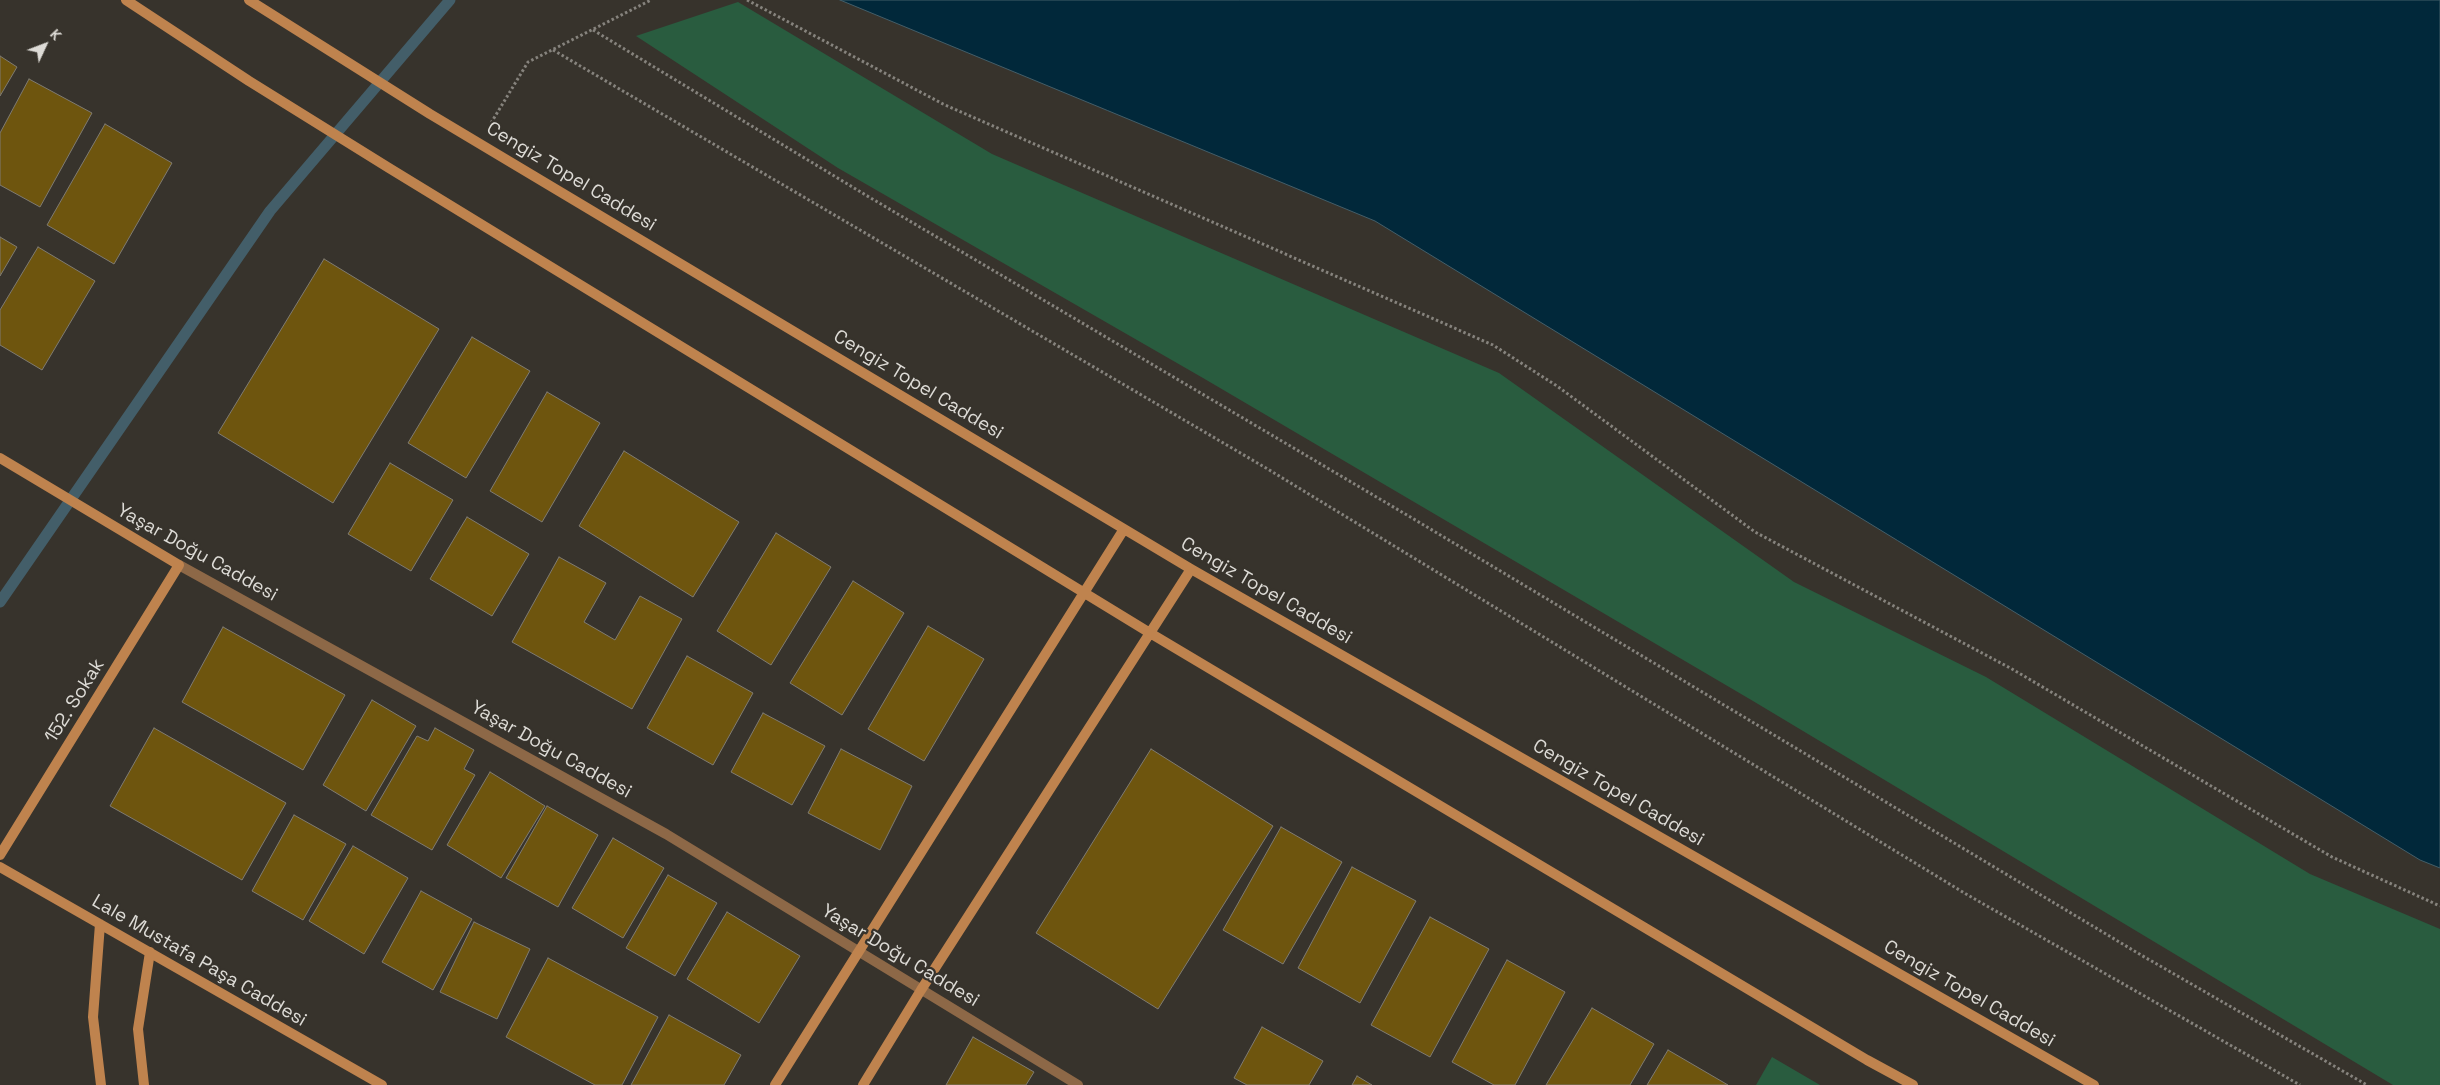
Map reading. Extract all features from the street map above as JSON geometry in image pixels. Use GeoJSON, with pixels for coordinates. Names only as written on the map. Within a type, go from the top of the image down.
{"type":"FeatureCollection","features":[{"type":"Feature","properties":{"kind":"street"},"geometry":{"type":"LineString","coordinates":[[126,0],[249,81],[389,168],[1150,633],[1858,1055],[1913,1085]]}},
{"type":"Feature","properties":{"kind":"street","name":"Cengiz Topel Caddesi"},"geometry":{"type":"LineString","coordinates":[[249,0],[430,114],[1191,569],[2094,1085]]}},
{"type":"Feature","properties":{"kind":"street","name":"Yaşar Doğu Caddesi"},"geometry":{"type":"LineString","coordinates":[[0,458],[142,544],[666,834],[1078,1085]]}},
{"type":"Feature","properties":{"kind":"street"},"geometry":{"type":"LineString","coordinates":[[775,1085],[1124,529]]}},
{"type":"Feature","properties":{"kind":"street","name":"152. Sokak"},"geometry":{"type":"LineString","coordinates":[[0,855],[179,564]]}},
{"type":"Feature","properties":{"kind":"street"},"geometry":{"type":"LineString","coordinates":[[864,1085],[921,990],[1191,569]]}},
{"type":"Feature","properties":{"kind":"street","name":"Lale Mustafa Paşa Caddesi"},"geometry":{"type":"LineString","coordinates":[[0,867],[382,1085]]}},
{"type":"Feature","properties":{"kind":"street"},"geometry":{"type":"LineString","coordinates":[[100,924],[92,1017],[101,1085]]}},
{"type":"Feature","properties":{"kind":"street"},"geometry":{"type":"LineString","coordinates":[[144,1085],[138,1029],[150,952]]}},
{"type":"Feature","properties":{"kind":"path"},"geometry":{"type":"LineString","coordinates":[[478,142],[528,62],[651,0]]}},
{"type":"Feature","properties":{"kind":"path"},"geometry":{"type":"LineString","coordinates":[[747,0],[943,104],[1492,345],[1557,386],[1755,532],[2012,669],[2332,858],[2440,906]]}},
{"type":"Feature","properties":{"kind":"path"},"geometry":{"type":"LineString","coordinates":[[593,30],[864,194],[2141,955],[2367,1085]]}},
{"type":"Feature","properties":{"kind":"path"},"geometry":{"type":"LineString","coordinates":[[553,50],[1266,468],[1966,894],[2300,1085]]}},
{"type":"Feature","properties":{"kind":"green space"},"geometry":{"type":"Polygon","coordinates":[[[738,2],[992,154],[1499,373],[1794,582],[1986,677],[2310,874],[2440,929],[2440,1085],[2393,1085],[1753,701],[1203,378],[838,168],[636,36],[738,2]]]}},
{"type":"Feature","properties":{"kind":"green space"},"geometry":{"type":"Polygon","coordinates":[[[1772,1057],[1820,1085],[1756,1085],[1772,1057]]]}},
{"type":"Feature","properties":{"kind":"water"},"geometry":{"type":"Polygon","coordinates":[[[840,0],[2440,0],[2440,868],[2420,860],[1375,221],[840,0]]]}},
{"type":"Feature","properties":{"kind":"building"},"geometry":{"type":"Polygon","coordinates":[[[0,56],[17,67],[0,96],[0,56]]]}},
{"type":"Feature","properties":{"kind":"building"},"geometry":{"type":"Polygon","coordinates":[[[29,79],[92,113],[40,207],[0,185],[0,133],[29,79]]]}},
{"type":"Feature","properties":{"kind":"building"},"geometry":{"type":"Polygon","coordinates":[[[105,124],[172,163],[114,264],[47,225],[105,124]]]}},
{"type":"Feature","properties":{"kind":"building"},"geometry":{"type":"Polygon","coordinates":[[[0,237],[17,247],[0,276],[0,237]]]}},
{"type":"Feature","properties":{"kind":"building"},"geometry":{"type":"Polygon","coordinates":[[[38,247],[95,281],[42,370],[0,345],[0,310],[38,247]]]}},
{"type":"Feature","properties":{"kind":"building"},"geometry":{"type":"Polygon","coordinates":[[[324,259],[439,329],[333,503],[218,433],[324,259]]]}},
{"type":"Feature","properties":{"kind":"building"},"geometry":{"type":"Polygon","coordinates":[[[472,337],[530,371],[466,478],[408,443],[472,337]]]}},
{"type":"Feature","properties":{"kind":"building"},"geometry":{"type":"Polygon","coordinates":[[[547,392],[600,423],[542,522],[490,491],[547,392]]]}},
{"type":"Feature","properties":{"kind":"building"},"geometry":{"type":"Polygon","coordinates":[[[624,451],[739,522],[693,597],[579,526],[624,451]]]}},
{"type":"Feature","properties":{"kind":"building"},"geometry":{"type":"Polygon","coordinates":[[[390,463],[453,500],[411,571],[348,534],[390,463]]]}},
{"type":"Feature","properties":{"kind":"building"},"geometry":{"type":"Polygon","coordinates":[[[467,517],[529,554],[492,616],[430,579],[467,517]]]}},
{"type":"Feature","properties":{"kind":"building"},"geometry":{"type":"Polygon","coordinates":[[[776,533],[831,567],[771,665],[717,631],[776,533]]]}},
{"type":"Feature","properties":{"kind":"building"},"geometry":{"type":"Polygon","coordinates":[[[559,557],[606,583],[584,622],[615,640],[640,596],[682,619],[632,709],[512,642],[559,557]]]}},
{"type":"Feature","properties":{"kind":"building"},"geometry":{"type":"Polygon","coordinates":[[[853,581],[904,613],[842,715],[790,683],[853,581]]]}},
{"type":"Feature","properties":{"kind":"building"},"geometry":{"type":"Polygon","coordinates":[[[928,626],[984,659],[924,761],[868,729],[928,626]]]}},
{"type":"Feature","properties":{"kind":"building"},"geometry":{"type":"Polygon","coordinates":[[[223,627],[345,695],[303,770],[182,702],[223,627]]]}},
{"type":"Feature","properties":{"kind":"building"},"geometry":{"type":"Polygon","coordinates":[[[687,656],[753,693],[713,765],[647,728],[687,656]]]}},
{"type":"Feature","properties":{"kind":"building"},"geometry":{"type":"Polygon","coordinates":[[[372,700],[416,726],[366,811],[323,785],[372,700]]]}},
{"type":"Feature","properties":{"kind":"building"},"geometry":{"type":"Polygon","coordinates":[[[763,713],[825,746],[792,805],[731,772],[763,713]]]}},
{"type":"Feature","properties":{"kind":"building"},"geometry":{"type":"Polygon","coordinates":[[[154,728],[286,803],[242,880],[110,806],[154,728]]]}},
{"type":"Feature","properties":{"kind":"building"},"geometry":{"type":"Polygon","coordinates":[[[435,728],[474,750],[464,769],[475,775],[432,850],[371,815],[417,736],[428,741],[435,728]]]}},
{"type":"Feature","properties":{"kind":"building"},"geometry":{"type":"Polygon","coordinates":[[[841,749],[912,786],[880,850],[808,813],[841,749]]]}},
{"type":"Feature","properties":{"kind":"building"},"geometry":{"type":"Polygon","coordinates":[[[1151,749],[1273,826],[1158,1009],[1036,933],[1151,749]]]}},
{"type":"Feature","properties":{"kind":"building"},"geometry":{"type":"Polygon","coordinates":[[[490,772],[545,806],[501,878],[447,845],[490,772]]]}},
{"type":"Feature","properties":{"kind":"building"},"geometry":{"type":"Polygon","coordinates":[[[547,806],[598,835],[558,907],[506,878],[547,806]]]}},
{"type":"Feature","properties":{"kind":"building"},"geometry":{"type":"Polygon","coordinates":[[[294,815],[346,844],[303,920],[252,891],[294,815]]]}},
{"type":"Feature","properties":{"kind":"building"},"geometry":{"type":"Polygon","coordinates":[[[1281,827],[1342,862],[1283,964],[1223,930],[1281,827]]]}},
{"type":"Feature","properties":{"kind":"building"},"geometry":{"type":"Polygon","coordinates":[[[613,838],[664,868],[623,938],[572,908],[613,838]]]}},
{"type":"Feature","properties":{"kind":"building"},"geometry":{"type":"Polygon","coordinates":[[[353,846],[408,878],[364,954],[309,921],[353,846]]]}},
{"type":"Feature","properties":{"kind":"building"},"geometry":{"type":"Polygon","coordinates":[[[1352,867],[1416,901],[1360,1003],[1298,968],[1352,867]]]}},
{"type":"Feature","properties":{"kind":"building"},"geometry":{"type":"Polygon","coordinates":[[[668,875],[717,903],[675,976],[626,948],[668,875]]]}},
{"type":"Feature","properties":{"kind":"building"},"geometry":{"type":"Polygon","coordinates":[[[421,891],[472,919],[433,990],[382,962],[421,891]]]}},
{"type":"Feature","properties":{"kind":"building"},"geometry":{"type":"Polygon","coordinates":[[[727,912],[800,956],[759,1023],[687,979],[727,912]]]}},
{"type":"Feature","properties":{"kind":"building"},"geometry":{"type":"Polygon","coordinates":[[[1430,917],[1489,949],[1430,1057],[1371,1025],[1430,917]]]}},
{"type":"Feature","properties":{"kind":"building"},"geometry":{"type":"Polygon","coordinates":[[[474,922],[530,949],[497,1019],[440,992],[474,922]]]}},
{"type":"Feature","properties":{"kind":"building"},"geometry":{"type":"Polygon","coordinates":[[[548,958],[658,1017],[622,1085],[595,1085],[506,1037],[548,958]]]}},
{"type":"Feature","properties":{"kind":"building"},"geometry":{"type":"Polygon","coordinates":[[[1507,960],[1565,992],[1515,1085],[1494,1085],[1452,1062],[1507,960]]]}},
{"type":"Feature","properties":{"kind":"building"},"geometry":{"type":"Polygon","coordinates":[[[1592,1008],[1654,1044],[1630,1085],[1546,1085],[1592,1008]]]}},
{"type":"Feature","properties":{"kind":"building"},"geometry":{"type":"Polygon","coordinates":[[[669,1015],[741,1055],[724,1085],[631,1085],[669,1015]]]}},
{"type":"Feature","properties":{"kind":"building"},"geometry":{"type":"Polygon","coordinates":[[[1262,1027],[1323,1061],[1309,1085],[1247,1085],[1234,1078],[1262,1027]]]}},
{"type":"Feature","properties":{"kind":"building"},"geometry":{"type":"Polygon","coordinates":[[[973,1037],[1034,1072],[1026,1085],[946,1085],[973,1037]]]}},
{"type":"Feature","properties":{"kind":"building"},"geometry":{"type":"Polygon","coordinates":[[[1668,1050],[1728,1085],[1647,1085],[1668,1050]]]}},
{"type":"Feature","properties":{"kind":"building"},"geometry":{"type":"Polygon","coordinates":[[[1357,1076],[1372,1085],[1352,1085],[1357,1076]]]}},
{"type":"Feature","properties":{"kind":"waterway"},"geometry":{"type":"LineString","coordinates":[[0,602],[270,211],[450,0]]}}]}
